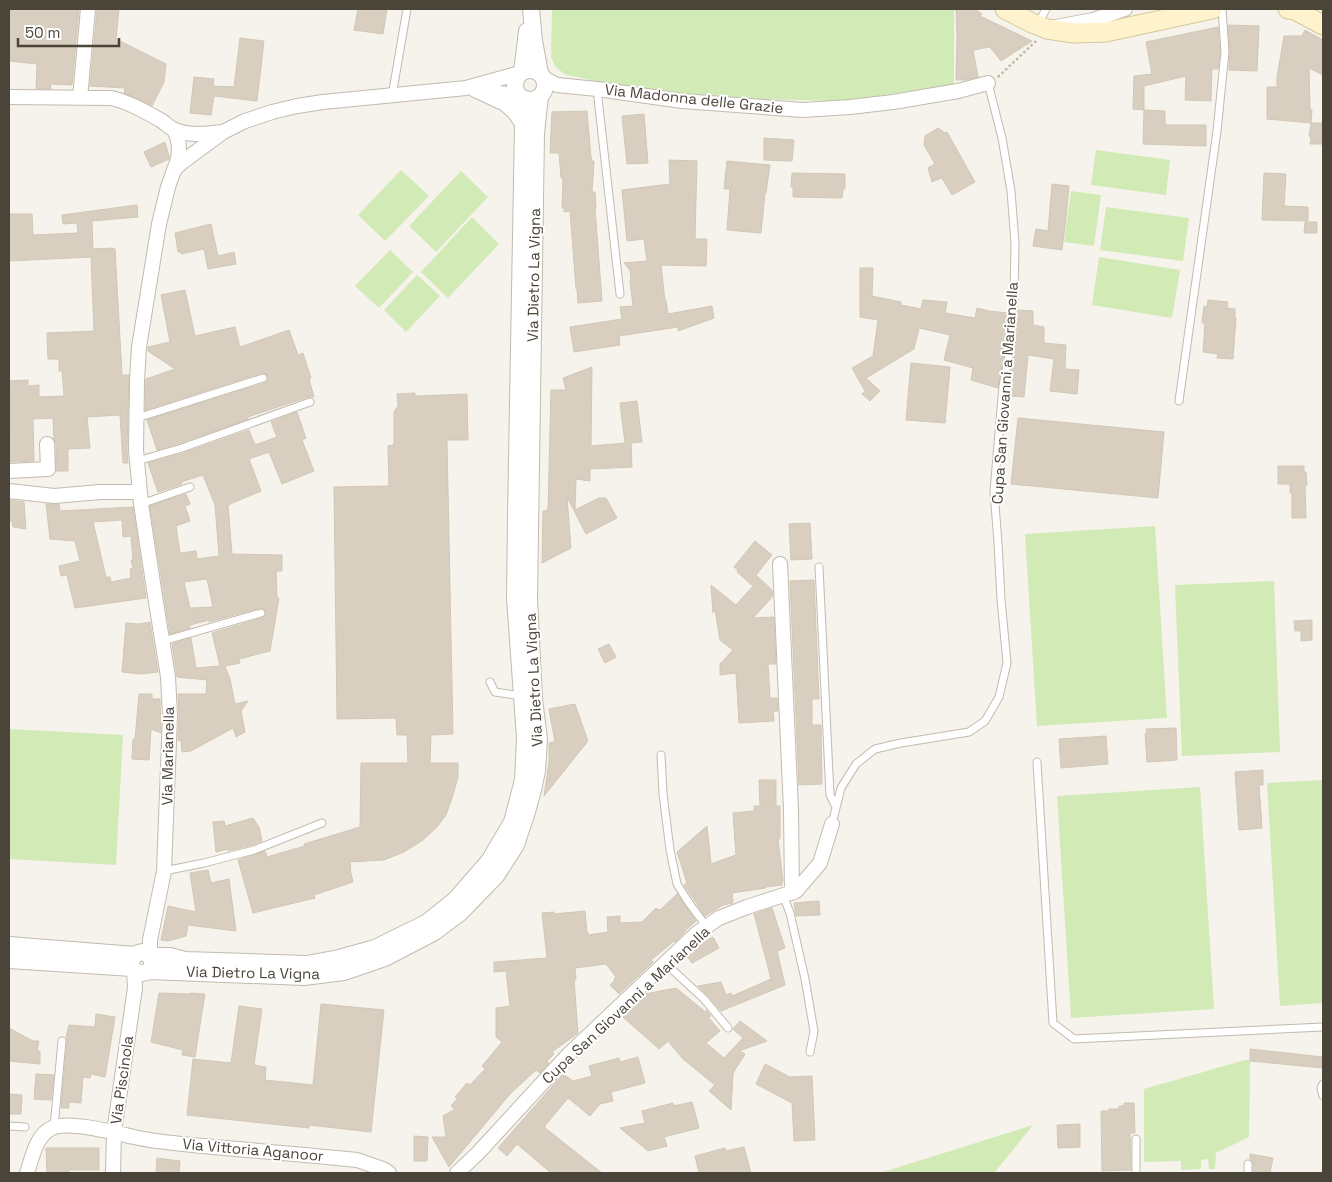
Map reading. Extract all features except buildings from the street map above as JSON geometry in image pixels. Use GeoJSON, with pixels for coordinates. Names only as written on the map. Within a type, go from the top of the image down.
{"type":"FeatureCollection","features":[{"type":"Feature","properties":{"kind":"main road"},"geometry":{"type":"LineString","coordinates":[[1005,9],[1074,33],[1106,32],[1212,9]]}},
{"type":"Feature","properties":{"kind":"main road"},"geometry":{"type":"LineString","coordinates":[[1288,9],[1295,10],[1323,25]]}},
{"type":"Feature","properties":{"kind":"street"},"geometry":{"type":"LineString","coordinates":[[80,98],[88,9]]}},
{"type":"Feature","properties":{"kind":"street"},"geometry":{"type":"LineString","coordinates":[[520,98],[514,86],[516,79],[521,73],[530,9]]}},
{"type":"Feature","properties":{"kind":"street","name":"Via Dietro La Vigna"},"geometry":{"type":"LineString","coordinates":[[9,945],[304,977],[344,972],[385,958],[433,933],[460,913],[496,876],[516,845],[533,790],[537,771],[539,739],[534,700],[529,599],[536,133],[545,85],[534,41],[530,9]]}},
{"type":"Feature","properties":{"kind":"street"},"geometry":{"type":"LineString","coordinates":[[1043,21],[1093,20],[1125,9]]}},
{"type":"Feature","properties":{"kind":"street"},"geometry":{"type":"LineString","coordinates":[[174,170],[223,132],[257,116],[297,106],[471,89],[504,93],[532,100],[545,85],[534,70],[530,70],[471,89]]}},
{"type":"Feature","properties":{"kind":"street","name":"Via Madonna delle Grazie"},"geometry":{"type":"LineString","coordinates":[[545,85],[598,89],[682,102],[803,110],[893,102],[958,91],[988,83]]}},
{"type":"Feature","properties":{"kind":"street"},"geometry":{"type":"LineString","coordinates":[[471,89],[505,104],[514,112],[523,125]]}},
{"type":"Feature","properties":{"kind":"street"},"geometry":{"type":"LineString","coordinates":[[9,97],[111,98],[124,101],[174,130],[194,134],[223,132]]}},
{"type":"Feature","properties":{"kind":"street","name":"Via Dietro La Vigna"},"geometry":{"type":"LineString","coordinates":[[9,960],[143,960],[170,956],[185,960],[308,964],[339,958],[375,948],[426,922],[455,900],[489,861],[512,822],[523,780],[525,738],[515,589],[523,125],[520,98]]}},
{"type":"Feature","properties":{"kind":"street"},"geometry":{"type":"LineString","coordinates":[[9,491],[54,496],[100,492],[141,498],[136,450],[139,347],[159,224],[179,154],[178,136],[174,130]]}},
{"type":"Feature","properties":{"kind":"street"},"geometry":{"type":"LineString","coordinates":[[9,471],[48,469],[47,444]]}},
{"type":"Feature","properties":{"kind":"street","name":"Via Marianella"},"geometry":{"type":"LineString","coordinates":[[141,498],[168,677],[170,715],[164,871],[143,960]]}},
{"type":"Feature","properties":{"kind":"street"},"geometry":{"type":"LineString","coordinates":[[780,564],[791,810],[788,894]]}},
{"type":"Feature","properties":{"kind":"street","name":"Cupa San Giovanni a Marianella"},"geometry":{"type":"LineString","coordinates":[[457,1173],[478,1153],[570,1053],[697,934],[719,918],[771,898],[796,891],[820,863],[832,824]]}},
{"type":"Feature","properties":{"kind":"street","name":"Via Piscinola"},"geometry":{"type":"LineString","coordinates":[[113,1173],[114,1132],[135,988],[143,960]]}},
{"type":"Feature","properties":{"kind":"street","name":"Via Vittoria Aganoor"},"geometry":{"type":"LineString","coordinates":[[54,1127],[72,1125],[154,1141],[357,1160],[389,1173]]}},
{"type":"Feature","properties":{"kind":"street"},"geometry":{"type":"LineString","coordinates":[[28,1173],[34,1151],[42,1136],[47,1130],[54,1127]]}},
{"type":"Feature","properties":{"kind":"lane"},"geometry":{"type":"LineString","coordinates":[[392,96],[407,9]]}},
{"type":"Feature","properties":{"kind":"lane"},"geometry":{"type":"LineString","coordinates":[[1179,401],[1217,131],[1225,52],[1222,9]]}},
{"type":"Feature","properties":{"kind":"lane","name":"Cupa San Giovanni a Marianella"},"geometry":{"type":"LineString","coordinates":[[832,824],[841,788],[856,764],[875,749],[969,732],[984,722],[999,697],[1006,663],[994,491],[1003,386],[1009,355],[1014,298],[1015,244],[1011,191],[1004,147],[988,83]]}},
{"type":"Feature","properties":{"kind":"lane"},"geometry":{"type":"LineString","coordinates":[[598,89],[620,294]]}},
{"type":"Feature","properties":{"kind":"lane"},"geometry":{"type":"LineString","coordinates":[[137,418],[263,378]]}},
{"type":"Feature","properties":{"kind":"lane"},"geometry":{"type":"LineString","coordinates":[[138,461],[182,448],[310,402]]}},
{"type":"Feature","properties":{"kind":"lane"},"geometry":{"type":"LineString","coordinates":[[141,498],[190,487]]}},
{"type":"Feature","properties":{"kind":"lane"},"geometry":{"type":"LineString","coordinates":[[819,567],[830,794],[836,807]]}},
{"type":"Feature","properties":{"kind":"lane"},"geometry":{"type":"LineString","coordinates":[[163,641],[261,613]]}},
{"type":"Feature","properties":{"kind":"lane"},"geometry":{"type":"LineString","coordinates":[[490,682],[495,692],[521,696]]}},
{"type":"Feature","properties":{"kind":"lane"},"geometry":{"type":"LineString","coordinates":[[661,754],[663,794],[670,850],[677,884],[707,927]]}},
{"type":"Feature","properties":{"kind":"lane"},"geometry":{"type":"LineString","coordinates":[[1037,762],[1053,1023],[1074,1040],[1323,1027]]}},
{"type":"Feature","properties":{"kind":"lane"},"geometry":{"type":"LineString","coordinates":[[164,871],[254,850],[322,823]]}},
{"type":"Feature","properties":{"kind":"lane"},"geometry":{"type":"LineString","coordinates":[[788,894],[814,1031],[810,1052]]}},
{"type":"Feature","properties":{"kind":"lane"},"geometry":{"type":"LineString","coordinates":[[665,963],[704,999],[728,1028]]}},
{"type":"Feature","properties":{"kind":"lane"},"geometry":{"type":"LineString","coordinates":[[54,1127],[62,1041]]}},
{"type":"Feature","properties":{"kind":"lane"},"geometry":{"type":"LineString","coordinates":[[1323,1084],[1321,1088],[1323,1096]]}},
{"type":"Feature","properties":{"kind":"lane"},"geometry":{"type":"LineString","coordinates":[[9,1126],[25,1127]]}},
{"type":"Feature","properties":{"kind":"lane"},"geometry":{"type":"LineString","coordinates":[[1136,1139],[1136,1173]]}},
{"type":"Feature","properties":{"kind":"lane"},"geometry":{"type":"LineString","coordinates":[[1248,1164],[1248,1173]]}},
{"type":"Feature","properties":{"kind":"path"},"geometry":{"type":"LineString","coordinates":[[988,83],[1000,77],[1007,70],[1043,21]]}},
{"type":"Feature","properties":{"kind":"green space"},"geometry":{"type":"Polygon","coordinates":[[[552,9],[954,9],[954,85],[842,101],[701,96],[613,85],[564,74],[555,66],[551,57],[552,9]]]}},
{"type":"Feature","properties":{"kind":"green space"},"geometry":{"type":"Polygon","coordinates":[[[1096,150],[1170,160],[1166,195],[1091,185],[1096,150]]]}},
{"type":"Feature","properties":{"kind":"green space"},"geometry":{"type":"Polygon","coordinates":[[[401,170],[429,196],[385,241],[358,215],[401,170]]]}},
{"type":"Feature","properties":{"kind":"green space"},"geometry":{"type":"Polygon","coordinates":[[[461,171],[488,197],[436,252],[409,226],[461,171]]]}},
{"type":"Feature","properties":{"kind":"green space"},"geometry":{"type":"Polygon","coordinates":[[[1071,191],[1101,195],[1094,246],[1064,242],[1071,191]]]}},
{"type":"Feature","properties":{"kind":"green space"},"geometry":{"type":"Polygon","coordinates":[[[1106,207],[1189,218],[1183,261],[1100,250],[1106,207]]]}},
{"type":"Feature","properties":{"kind":"green space"},"geometry":{"type":"Polygon","coordinates":[[[472,217],[499,244],[448,298],[421,272],[472,217]]]}},
{"type":"Feature","properties":{"kind":"green space"},"geometry":{"type":"Polygon","coordinates":[[[390,250],[413,272],[379,308],[355,286],[390,250]]]}},
{"type":"Feature","properties":{"kind":"green space"},"geometry":{"type":"Polygon","coordinates":[[[1099,257],[1180,270],[1172,318],[1092,305],[1099,257]]]}},
{"type":"Feature","properties":{"kind":"green space"},"geometry":{"type":"Polygon","coordinates":[[[417,275],[440,296],[406,332],[384,310],[417,275]]]}},
{"type":"Feature","properties":{"kind":"green space"},"geometry":{"type":"Polygon","coordinates":[[[1155,526],[1167,718],[1037,726],[1025,534],[1155,526]]]}},
{"type":"Feature","properties":{"kind":"green space"},"geometry":{"type":"Polygon","coordinates":[[[1274,581],[1280,752],[1182,756],[1175,585],[1274,581]]]}},
{"type":"Feature","properties":{"kind":"green space"},"geometry":{"type":"Polygon","coordinates":[[[9,729],[123,735],[116,865],[9,859],[9,729]]]}},
{"type":"Feature","properties":{"kind":"green space"},"geometry":{"type":"Polygon","coordinates":[[[1323,780],[1323,1003],[1280,1006],[1267,783],[1323,780]]]}},
{"type":"Feature","properties":{"kind":"green space"},"geometry":{"type":"Polygon","coordinates":[[[1200,787],[1214,1009],[1071,1018],[1057,796],[1200,787]]]}},
{"type":"Feature","properties":{"kind":"green space"},"geometry":{"type":"Polygon","coordinates":[[[1250,1060],[1249,1137],[1216,1153],[1215,1169],[1209,1169],[1208,1159],[1201,1160],[1201,1169],[1181,1170],[1181,1161],[1144,1162],[1144,1089],[1250,1060]]]}},
{"type":"Feature","properties":{"kind":"green space"},"geometry":{"type":"Polygon","coordinates":[[[1033,1125],[994,1173],[880,1173],[1033,1125]]]}}]}
